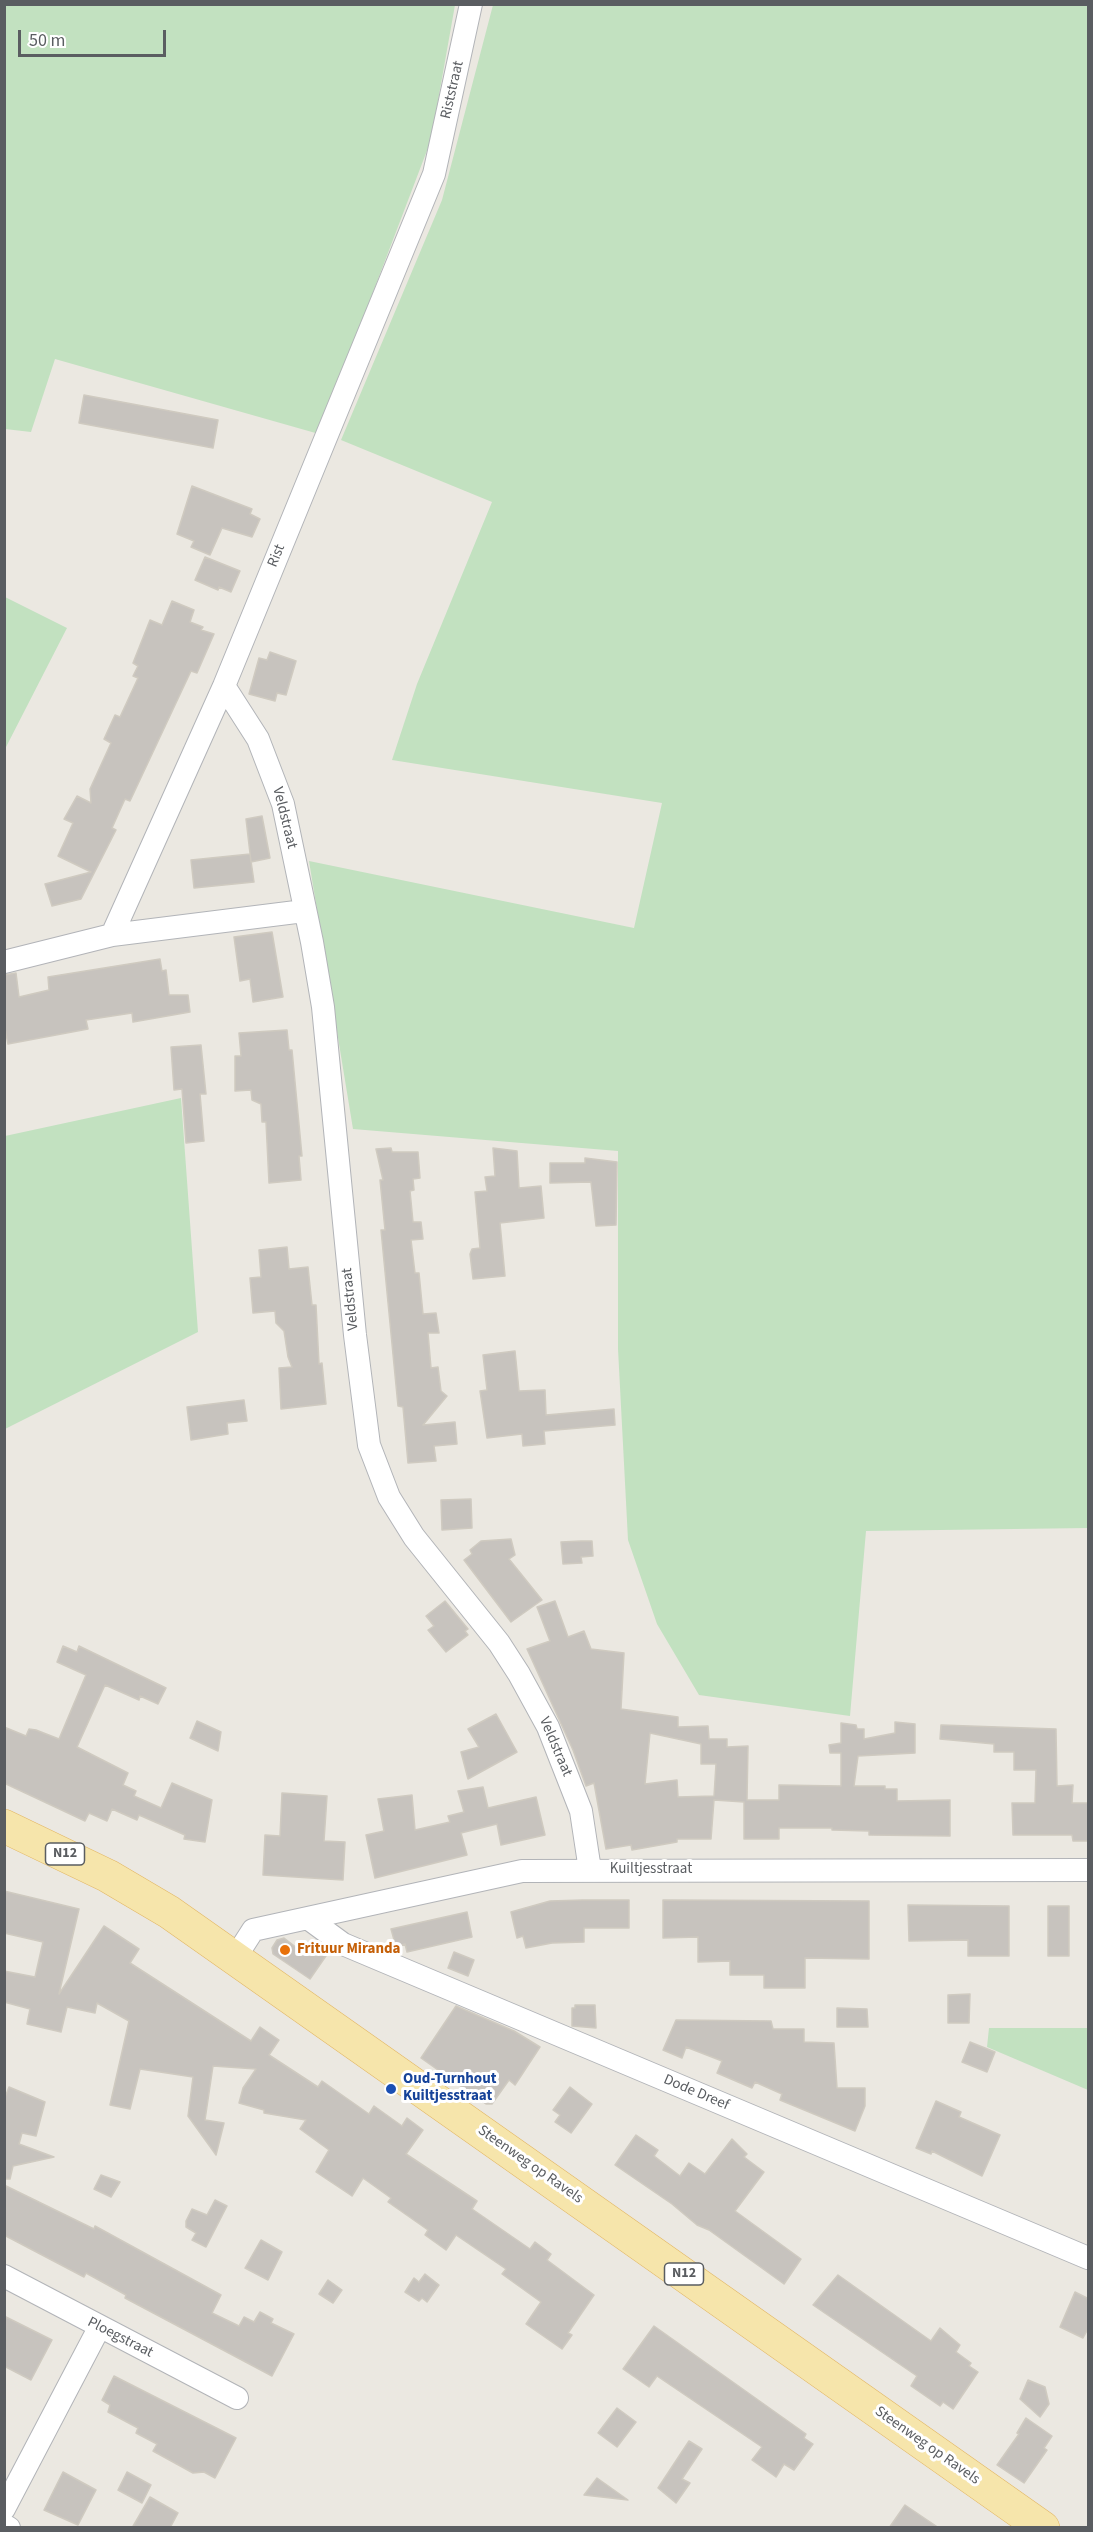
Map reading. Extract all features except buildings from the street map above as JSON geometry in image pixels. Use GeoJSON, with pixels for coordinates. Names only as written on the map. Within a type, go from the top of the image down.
{"type":"FeatureCollection","features":[{"type":"Feature","properties":{"kind":"main road","name":"Steenweg op Ravels"},"geometry":{"type":"LineString","coordinates":[[4,1826],[125,1886],[236,1958],[1043,2528]]}},
{"type":"Feature","properties":{"kind":"street","name":"Riststraat"},"geometry":{"type":"LineString","coordinates":[[434,174],[471,4]]}},
{"type":"Feature","properties":{"kind":"street","name":"Rist"},"geometry":{"type":"LineString","coordinates":[[112,935],[224,686],[434,174]]}},
{"type":"Feature","properties":{"kind":"street","name":"Veldstraat"},"geometry":{"type":"LineString","coordinates":[[224,686],[258,739],[283,804],[323,1007],[355,1335],[369,1445],[389,1497],[414,1537],[499,1643],[548,1727],[580,1811],[590,1870]]}},
{"type":"Feature","properties":{"kind":"street"},"geometry":{"type":"LineString","coordinates":[[4,962],[112,935],[304,911]]}},
{"type":"Feature","properties":{"kind":"street","name":"Kuiltjesstraat"},"geometry":{"type":"LineString","coordinates":[[236,1958],[253,1930],[522,1871],[1089,1870]]}},
{"type":"Feature","properties":{"kind":"street","name":"Dode Dreef"},"geometry":{"type":"LineString","coordinates":[[309,1919],[353,1948],[1089,2258]]}},
{"type":"Feature","properties":{"kind":"street","name":"Ploegstraat"},"geometry":{"type":"LineString","coordinates":[[4,2276],[99,2328],[237,2398]]}},
{"type":"Feature","properties":{"kind":"street"},"geometry":{"type":"LineString","coordinates":[[4,2509],[99,2328]]}},
{"type":"Feature","properties":{"kind":"street"},"geometry":{"type":"LineString","coordinates":[[4,2525],[9,2528]]}},
{"type":"Feature","properties":{"kind":"green space"},"geometry":{"type":"Polygon","coordinates":[[[5,5],[455,5],[431,140],[319,434],[55,359],[31,432],[5,429],[5,5]]]}},
{"type":"Feature","properties":{"kind":"green space"},"geometry":{"type":"Polygon","coordinates":[[[493,5],[1088,5],[1088,1528],[866,1531],[850,1716],[699,1695],[657,1624],[628,1540],[618,1349],[618,1151],[353,1129],[309,861],[634,928],[662,803],[392,760],[417,684],[492,502],[341,440],[442,200],[493,5]]]}},
{"type":"Feature","properties":{"kind":"green space"},"geometry":{"type":"Polygon","coordinates":[[[5,597],[67,628],[5,749],[5,597]]]}},
{"type":"Feature","properties":{"kind":"green space"},"geometry":{"type":"Polygon","coordinates":[[[181,1098],[198,1332],[5,1429],[5,1136],[181,1098]]]}},
{"type":"Feature","properties":{"kind":"green space"},"geometry":{"type":"Polygon","coordinates":[[[989,2028],[1088,2028],[1088,2090],[987,2047],[989,2028]]]}},
{"type":"Feature","properties":{"kind":"place","name":"Frituur Miranda"},"geometry":{"type":"Point","coordinates":[285,1950]}},
{"type":"Feature","properties":{"kind":"place","name":"Oud-Turnhout Kuiltjesstraat"},"geometry":{"type":"Point","coordinates":[391,2089]}}]}
